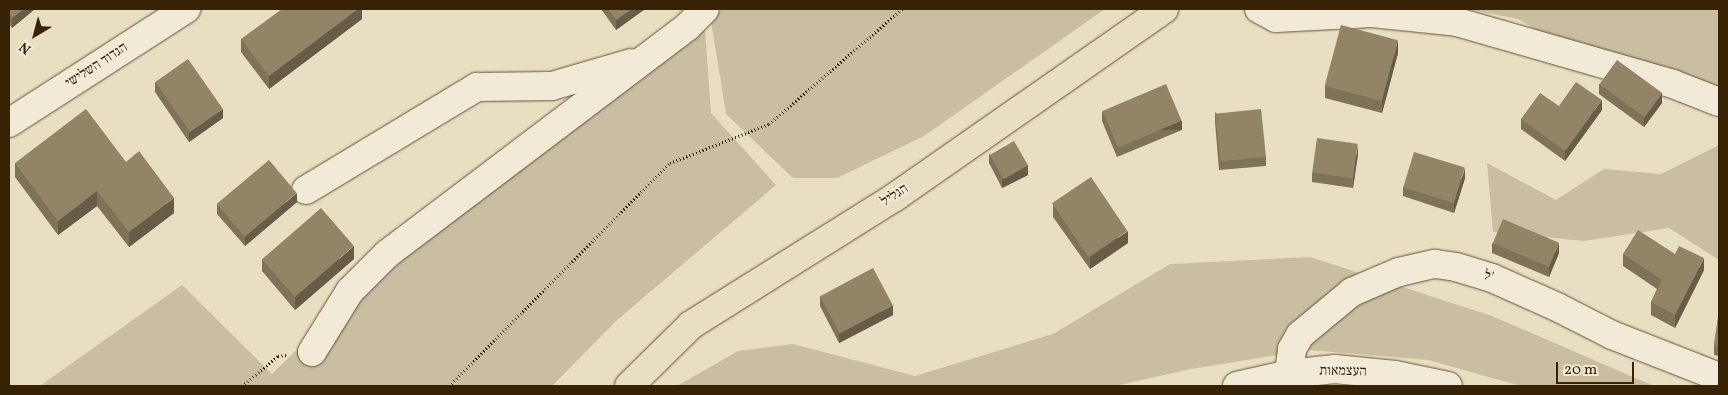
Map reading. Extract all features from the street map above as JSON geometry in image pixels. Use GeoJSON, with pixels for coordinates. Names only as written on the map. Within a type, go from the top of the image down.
{"type":"FeatureCollection","features":[{"type":"Feature","properties":{"kind":"main road","name":"הגליל"},"geometry":{"type":"LineString","coordinates":[[629,386],[691,325],[895,197],[1164,9]]}},
{"type":"Feature","properties":{"kind":"street","name":"הגדוד השלישי"},"geometry":{"type":"LineString","coordinates":[[9,123],[186,9]]}},
{"type":"Feature","properties":{"kind":"street"},"geometry":{"type":"LineString","coordinates":[[312,352],[350,291],[387,254],[687,27],[705,9]]}},
{"type":"Feature","properties":{"kind":"street"},"geometry":{"type":"LineString","coordinates":[[1259,9],[1276,18],[1372,13],[1457,22],[1673,84],[1719,102]]}},
{"type":"Feature","properties":{"kind":"street"},"geometry":{"type":"LineString","coordinates":[[306,190],[477,86],[552,86],[646,58]]}},
{"type":"Feature","properties":{"kind":"street","name":"ל'"},"geometry":{"type":"LineString","coordinates":[[1289,374],[1292,349],[1300,334],[1352,292],[1399,272],[1435,264],[1456,267],[1492,278],[1557,307],[1612,335],[1719,377]]}},
{"type":"Feature","properties":{"kind":"street","name":"העצמאות"},"geometry":{"type":"LineString","coordinates":[[1237,386],[1289,374],[1335,369],[1395,375],[1448,386]]}},
{"type":"Feature","properties":{"kind":"path"},"geometry":{"type":"LineString","coordinates":[[449,386],[670,163],[769,124],[902,9]]}},
{"type":"Feature","properties":{"kind":"path"},"geometry":{"type":"LineString","coordinates":[[242,386],[278,356],[312,352]]}},
{"type":"Feature","properties":{"kind":"shaded area"},"geometry":{"type":"Polygon","coordinates":[[[722,9],[1105,9],[924,136],[837,178],[793,178],[726,114],[711,21],[722,9]]]}},
{"type":"Feature","properties":{"kind":"shaded area"},"geometry":{"type":"Polygon","coordinates":[[[1467,9],[1719,9],[1719,109],[1571,50],[1518,19],[1467,9]]]}},
{"type":"Feature","properties":{"kind":"shaded area"},"geometry":{"type":"Polygon","coordinates":[[[705,30],[711,113],[776,185],[616,321],[552,386],[40,386],[182,285],[272,374],[415,235],[705,30]]]}},
{"type":"Feature","properties":{"kind":"shaded area"},"geometry":{"type":"Polygon","coordinates":[[[1719,145],[1719,260],[1669,228],[1584,241],[1493,232],[1487,163],[1556,200],[1604,169],[1661,174],[1719,145]]]}},
{"type":"Feature","properties":{"kind":"shaded area"},"geometry":{"type":"Polygon","coordinates":[[[1310,257],[1492,316],[1654,386],[1521,386],[1428,360],[1309,350],[1191,369],[1115,386],[677,386],[738,351],[793,344],[915,376],[1053,334],[1170,264],[1310,257]]]}},
{"type":"Feature","properties":{"kind":"building"},"geometry":{"type":"Polygon","coordinates":[[[9,9],[24,9],[12,18],[9,14],[9,9]]]}},
{"type":"Feature","properties":{"kind":"building"},"geometry":{"type":"Polygon","coordinates":[[[282,9],[358,9],[269,76],[241,39],[282,9]]]}},
{"type":"Feature","properties":{"kind":"building"},"geometry":{"type":"Polygon","coordinates":[[[608,9],[632,9],[616,20],[608,9]]]}},
{"type":"Feature","properties":{"kind":"building"},"geometry":{"type":"Polygon","coordinates":[[[1341,25],[1398,40],[1382,101],[1325,86],[1341,25]]]}},
{"type":"Feature","properties":{"kind":"building"},"geometry":{"type":"Polygon","coordinates":[[[188,59],[223,109],[190,132],[155,82],[188,59]]]}},
{"type":"Feature","properties":{"kind":"building"},"geometry":{"type":"Polygon","coordinates":[[[1617,60],[1662,93],[1645,117],[1599,84],[1617,60]]]}},
{"type":"Feature","properties":{"kind":"building"},"geometry":{"type":"Polygon","coordinates":[[[1576,82],[1602,100],[1565,151],[1521,119],[1540,93],[1559,106],[1576,82]]]}},
{"type":"Feature","properties":{"kind":"building"},"geometry":{"type":"Polygon","coordinates":[[[1166,84],[1182,121],[1118,148],[1102,111],[1166,84]]]}},
{"type":"Feature","properties":{"kind":"building"},"geometry":{"type":"Polygon","coordinates":[[[86,109],[126,162],[139,151],[174,198],[129,232],[97,191],[58,221],[15,163],[86,109]]]}},
{"type":"Feature","properties":{"kind":"building"},"geometry":{"type":"Polygon","coordinates":[[[1261,109],[1266,157],[1220,162],[1215,114],[1261,109]]]}},
{"type":"Feature","properties":{"kind":"building"},"geometry":{"type":"Polygon","coordinates":[[[1317,138],[1358,144],[1353,178],[1312,173],[1317,138]]]}},
{"type":"Feature","properties":{"kind":"building"},"geometry":{"type":"Polygon","coordinates":[[[1014,141],[1028,165],[1004,179],[990,155],[1014,141]]]}},
{"type":"Feature","properties":{"kind":"building"},"geometry":{"type":"Polygon","coordinates":[[[1414,152],[1465,167],[1454,203],[1403,187],[1414,152]]]}},
{"type":"Feature","properties":{"kind":"building"},"geometry":{"type":"Polygon","coordinates":[[[269,160],[297,193],[245,237],[217,204],[269,160]]]}},
{"type":"Feature","properties":{"kind":"building"},"geometry":{"type":"Polygon","coordinates":[[[1091,177],[1127,231],[1088,257],[1052,203],[1091,177]]]}},
{"type":"Feature","properties":{"kind":"building"},"geometry":{"type":"Polygon","coordinates":[[[321,208],[354,246],[295,297],[262,259],[321,208]]]}},
{"type":"Feature","properties":{"kind":"building"},"geometry":{"type":"Polygon","coordinates":[[[1503,219],[1559,243],[1549,267],[1493,243],[1503,219]]]}},
{"type":"Feature","properties":{"kind":"building"},"geometry":{"type":"Polygon","coordinates":[[[1638,230],[1675,254],[1679,246],[1704,258],[1675,315],[1651,302],[1662,280],[1623,254],[1638,230]]]}},
{"type":"Feature","properties":{"kind":"building"},"geometry":{"type":"Polygon","coordinates":[[[873,268],[893,305],[840,333],[820,296],[873,268]]]}},
{"type":"Feature","properties":{"kind":"building"},"geometry":{"type":"Polygon","coordinates":[[[1719,311],[1719,346],[1714,345],[1719,311]]]}}]}
